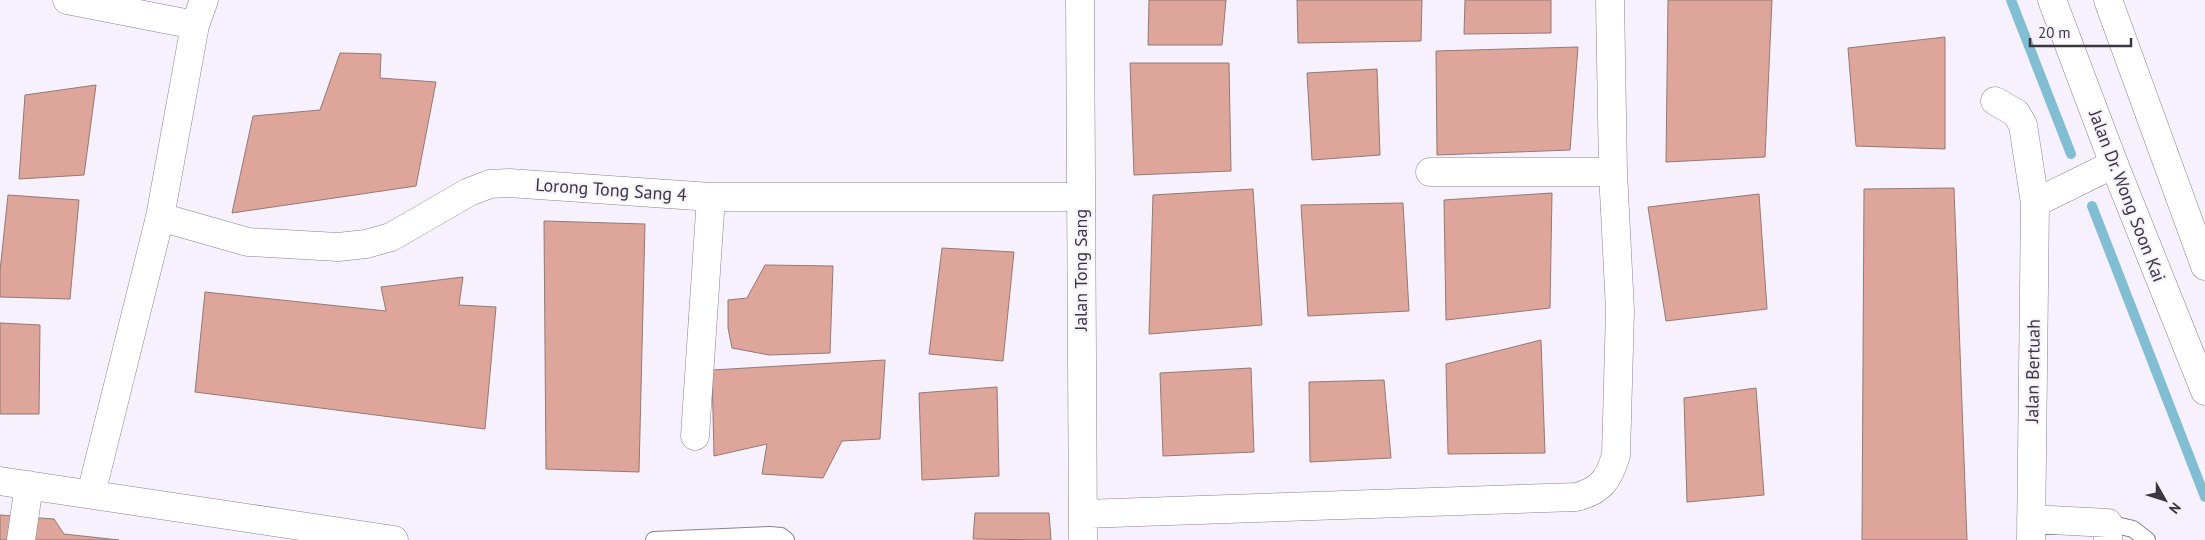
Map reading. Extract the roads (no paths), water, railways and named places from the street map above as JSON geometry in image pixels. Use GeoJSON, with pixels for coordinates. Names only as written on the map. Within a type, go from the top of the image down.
{"type":"FeatureCollection","features":[{"type":"Feature","properties":{"kind":"street"},"geometry":{"type":"LineString","coordinates":[[67,0],[195,25]]}},
{"type":"Feature","properties":{"kind":"street"},"geometry":{"type":"LineString","coordinates":[[91,494],[160,217],[195,25],[204,0]]}},
{"type":"Feature","properties":{"kind":"street","name":"Jalan Tong Sang"},"geometry":{"type":"LineString","coordinates":[[1080,0],[1083,527]]}},
{"type":"Feature","properties":{"kind":"street"},"geometry":{"type":"LineString","coordinates":[[1083,527],[1576,497],[1590,494],[1600,486],[1611,471],[1616,455],[1620,310],[1613,172],[1610,0]]}},
{"type":"Feature","properties":{"kind":"street","name":"Jalan Dr. Wong Soon Kai"},"geometry":{"type":"LineString","coordinates":[[2052,0],[2114,164],[2205,392]]}},
{"type":"Feature","properties":{"kind":"street"},"geometry":{"type":"LineString","coordinates":[[2108,0],[2205,266]]}},
{"type":"Feature","properties":{"kind":"street","name":"Jalan Bertuah"},"geometry":{"type":"LineString","coordinates":[[1995,101],[2016,113],[2023,125],[2035,202],[2031,529]]}},
{"type":"Feature","properties":{"kind":"street"},"geometry":{"type":"LineString","coordinates":[[2035,202],[2114,164]]}},
{"type":"Feature","properties":{"kind":"street"},"geometry":{"type":"LineString","coordinates":[[1430,172],[1613,172]]}},
{"type":"Feature","properties":{"kind":"street","name":"Lorong Tong Sang 4"},"geometry":{"type":"LineString","coordinates":[[160,217],[248,242],[338,248],[366,244],[391,236],[416,224],[445,204],[490,184],[509,183],[711,197],[1081,197]]}},
{"type":"Feature","properties":{"kind":"street"},"geometry":{"type":"LineString","coordinates":[[695,436],[711,197]]}},
{"type":"Feature","properties":{"kind":"street"},"geometry":{"type":"LineString","coordinates":[[0,481],[394,540]]}},
{"type":"Feature","properties":{"kind":"street"},"geometry":{"type":"LineString","coordinates":[[21,540],[29,485]]}},
{"type":"Feature","properties":{"kind":"street"},"geometry":{"type":"LineString","coordinates":[[2031,529],[2108,532]]}},
{"type":"Feature","properties":{"kind":"lane"},"geometry":{"type":"LineString","coordinates":[[2108,532],[2133,530],[2147,540]]}},
{"type":"Feature","properties":{"kind":"lane"},"geometry":{"type":"LineString","coordinates":[[654,540],[780,536],[786,540]]}},
{"type":"Feature","properties":{"kind":"waterway"},"geometry":{"type":"LineString","coordinates":[[2011,0],[2071,154]]}},
{"type":"Feature","properties":{"kind":"waterway"},"geometry":{"type":"LineString","coordinates":[[2092,206],[2205,497]]}}]}
